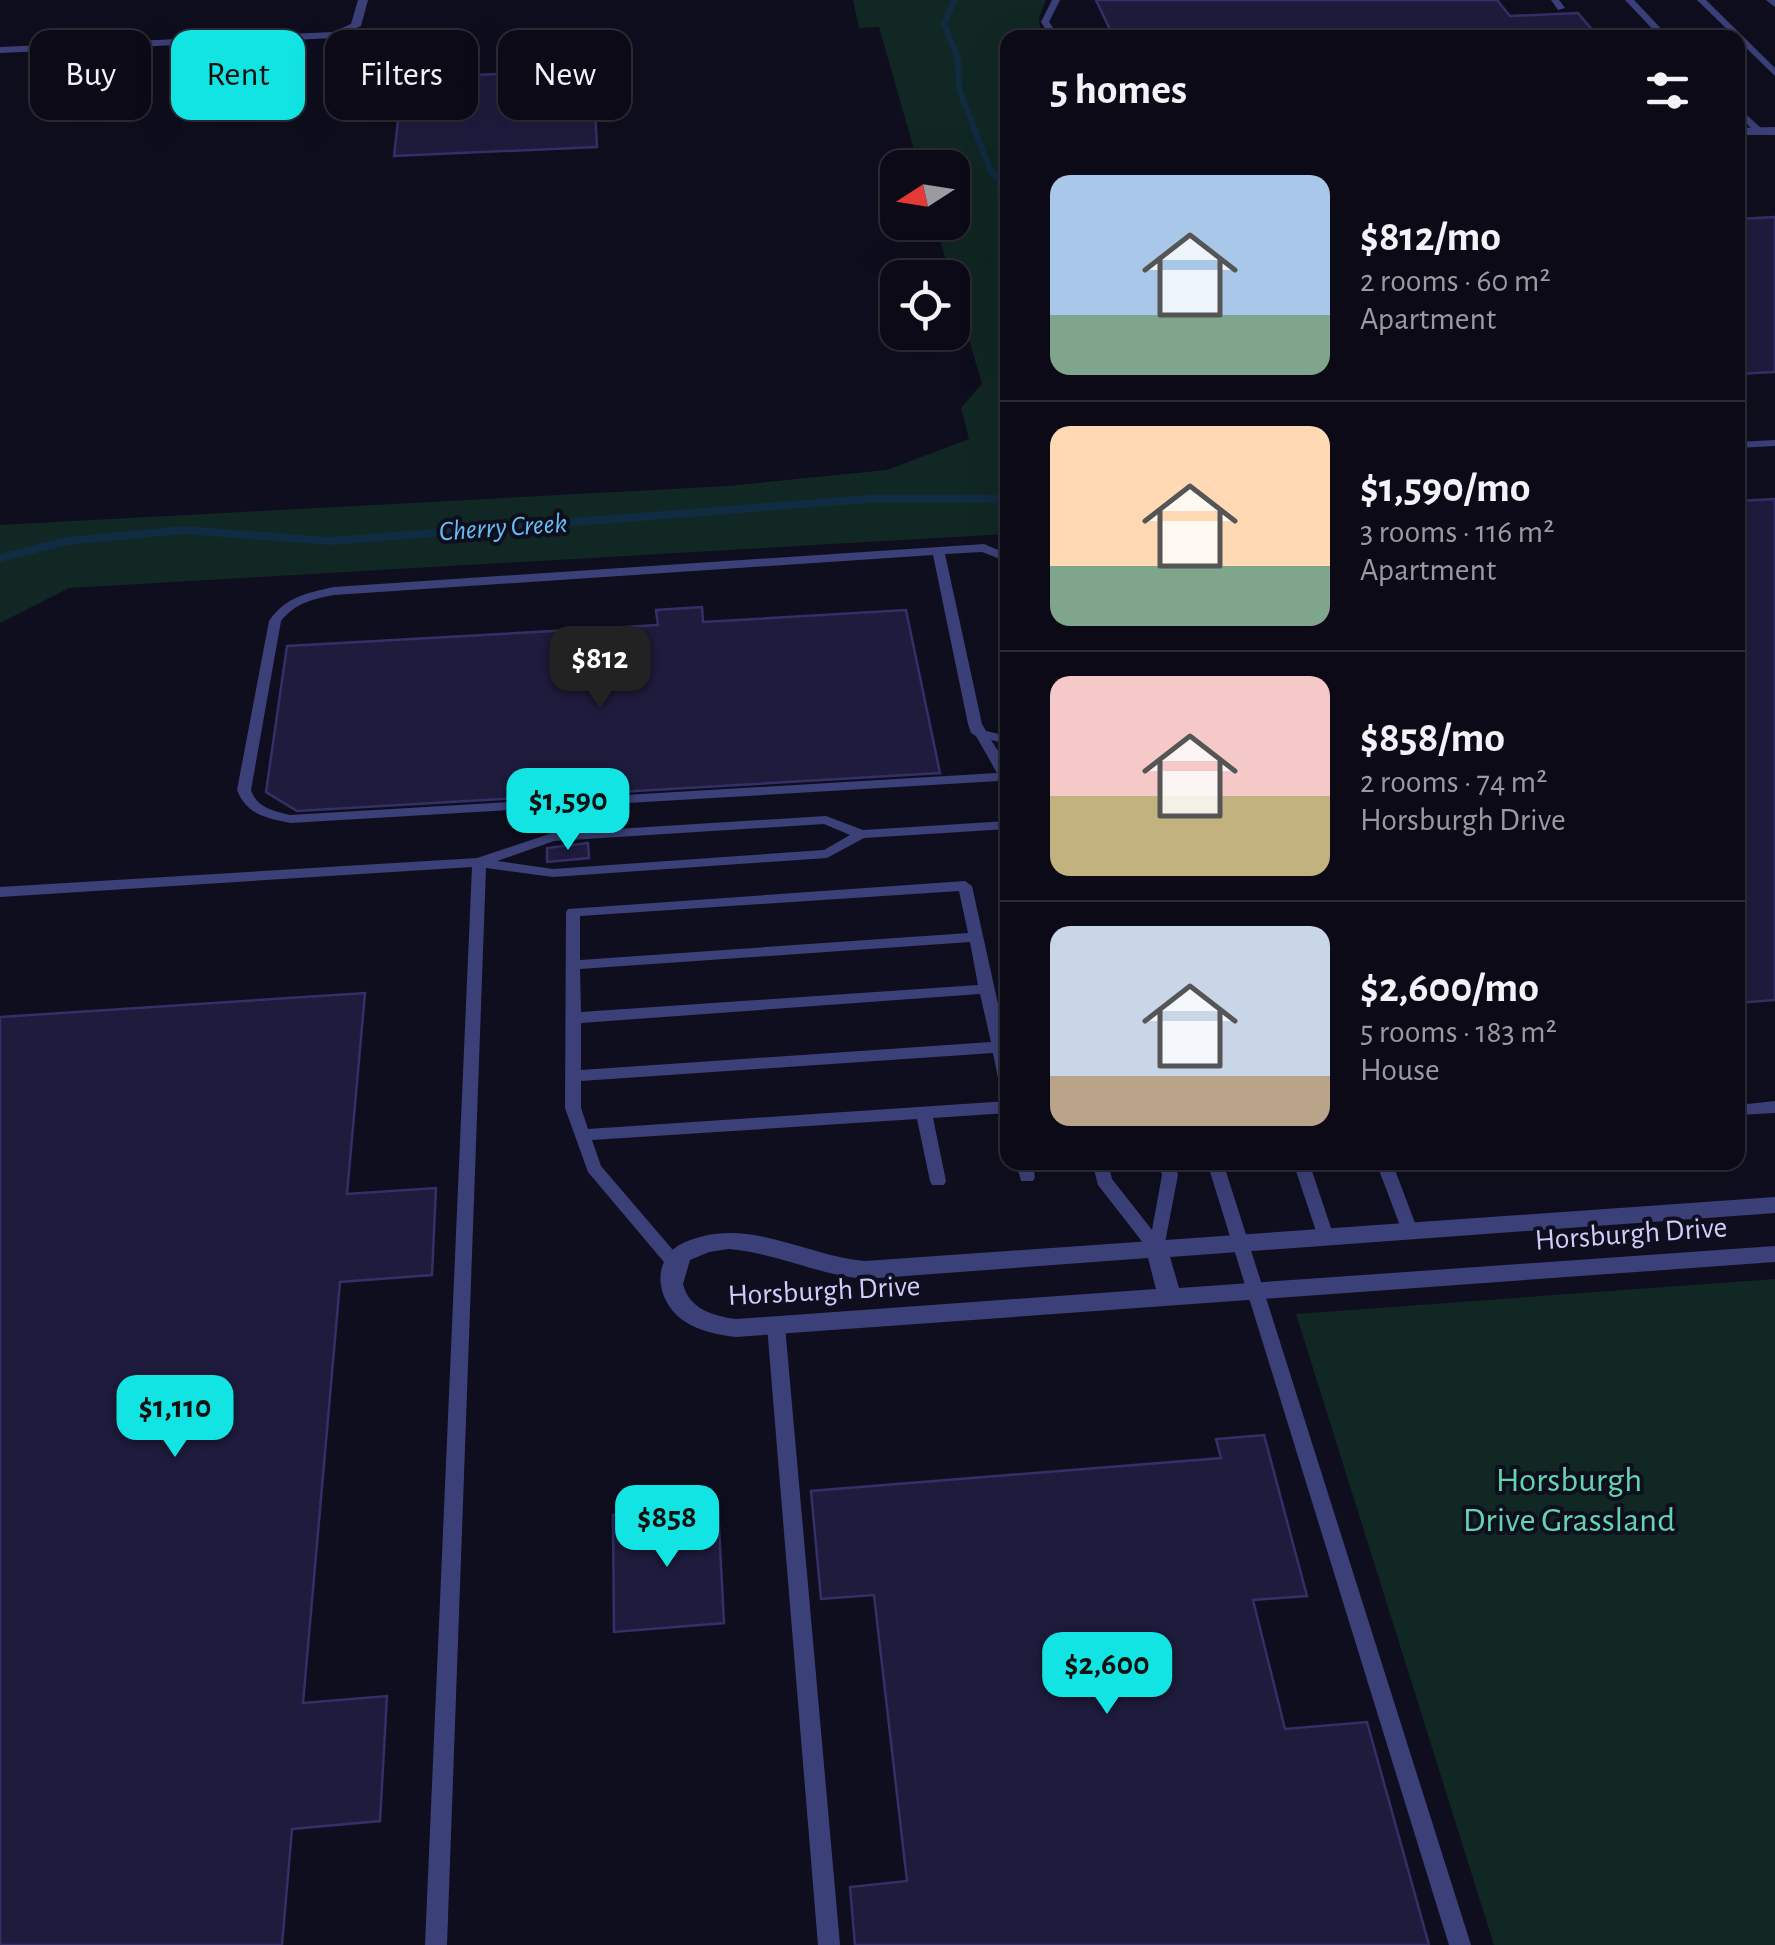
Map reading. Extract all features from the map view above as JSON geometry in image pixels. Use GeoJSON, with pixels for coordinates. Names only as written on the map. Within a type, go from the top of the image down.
{"type":"FeatureCollection","features":[{"type":"Feature","properties":{"kind":"street"},"geometry":{"type":"LineString","coordinates":[[0,50],[345,34],[356,26],[363,0]]}},
{"type":"Feature","properties":{"kind":"street","name":"Horsburgh Drive"},"geometry":{"type":"LineString","coordinates":[[1775,1205],[853,1270],[741,1239],[694,1247],[675,1263],[671,1277],[686,1313],[717,1328],[1775,1254]]}},
{"type":"Feature","properties":{"kind":"street"},"geometry":{"type":"LineString","coordinates":[[1158,1250],[1170,1298]]}},
{"type":"Feature","properties":{"kind":"lane"},"geometry":{"type":"LineString","coordinates":[[1050,30],[1045,22],[1056,0]]}},
{"type":"Feature","properties":{"kind":"lane"},"geometry":{"type":"LineString","coordinates":[[1629,0],[1658,30]]}},
{"type":"Feature","properties":{"kind":"lane"},"geometry":{"type":"LineString","coordinates":[[1701,0],[1731,30]]}},
{"type":"Feature","properties":{"kind":"lane"},"geometry":{"type":"LineString","coordinates":[[1745,43],[1775,73]]}},
{"type":"Feature","properties":{"kind":"lane"},"geometry":{"type":"LineString","coordinates":[[1745,115],[1770,132]]}},
{"type":"Feature","properties":{"kind":"lane"},"geometry":{"type":"LineString","coordinates":[[1745,445],[1775,443]]}},
{"type":"Feature","properties":{"kind":"lane"},"geometry":{"type":"LineString","coordinates":[[1000,555],[984,548],[938,551],[334,591],[294,602],[281,610],[275,621],[244,790],[246,800],[267,815],[290,818],[1000,784]]}},
{"type":"Feature","properties":{"kind":"lane"},"geometry":{"type":"LineString","coordinates":[[938,551],[978,732],[1000,773]]}},
{"type":"Feature","properties":{"kind":"lane"},"geometry":{"type":"LineString","coordinates":[[978,732],[1000,738]]}},
{"type":"Feature","properties":{"kind":"lane"},"geometry":{"type":"LineString","coordinates":[[479,862],[552,837],[826,820],[861,834],[1000,825]]}},
{"type":"Feature","properties":{"kind":"lane"},"geometry":{"type":"LineString","coordinates":[[0,892],[479,862],[553,873],[827,854],[861,834]]}},
{"type":"Feature","properties":{"kind":"lane"},"geometry":{"type":"LineString","coordinates":[[436,1945],[479,862]]}},
{"type":"Feature","properties":{"kind":"lane"},"geometry":{"type":"LineString","coordinates":[[675,1263],[594,1168],[573,1108],[573,912],[964,886],[1000,1052]]}},
{"type":"Feature","properties":{"kind":"lane"},"geometry":{"type":"LineString","coordinates":[[573,965],[975,937]]}},
{"type":"Feature","properties":{"kind":"lane"},"geometry":{"type":"LineString","coordinates":[[573,1018],[986,989]]}},
{"type":"Feature","properties":{"kind":"lane"},"geometry":{"type":"LineString","coordinates":[[573,1076],[999,1047]]}},
{"type":"Feature","properties":{"kind":"lane"},"geometry":{"type":"LineString","coordinates":[[582,1135],[1000,1107]]}},
{"type":"Feature","properties":{"kind":"lane"},"geometry":{"type":"LineString","coordinates":[[1745,1109],[1775,1107]]}},
{"type":"Feature","properties":{"kind":"lane"},"geometry":{"type":"LineString","coordinates":[[924,1112],[938,1182]]}},
{"type":"Feature","properties":{"kind":"lane"},"geometry":{"type":"LineString","coordinates":[[1102,1170],[1104,1181],[1158,1250]]}},
{"type":"Feature","properties":{"kind":"lane"},"geometry":{"type":"LineString","coordinates":[[1158,1250],[1168,1170]]}},
{"type":"Feature","properties":{"kind":"lane"},"geometry":{"type":"LineString","coordinates":[[1217,1170],[1460,1945]]}},
{"type":"Feature","properties":{"kind":"lane"},"geometry":{"type":"LineString","coordinates":[[1304,1170],[1326,1238]]}},
{"type":"Feature","properties":{"kind":"lane"},"geometry":{"type":"LineString","coordinates":[[1387,1170],[1410,1232]]}},
{"type":"Feature","properties":{"kind":"lane"},"geometry":{"type":"LineString","coordinates":[[776,1326],[829,1945]]}},
{"type":"Feature","properties":{"kind":"green space"},"geometry":{"type":"Polygon","coordinates":[[[853,0],[1046,0],[1039,18],[1040,30],[1000,30],[1000,534],[69,588],[0,623],[0,525],[728,486],[887,470],[969,439],[961,408],[982,384],[970,343],[970,260],[946,260],[940,240],[970,240],[970,150],[914,150],[879,27],[859,28],[853,0]]]}},
{"type":"Feature","properties":{"kind":"green space","name":"Horsburgh Drive Grassland"},"geometry":{"type":"Polygon","coordinates":[[[1775,1279],[1775,1945],[1494,1945],[1296,1314],[1775,1279]]]}},
{"type":"Feature","properties":{"kind":"building"},"geometry":{"type":"Polygon","coordinates":[[[1096,0],[1497,0],[1510,16],[1578,13],[1592,30],[1110,30],[1096,0]]]}},
{"type":"Feature","properties":{"kind":"building"},"geometry":{"type":"Polygon","coordinates":[[[498,74],[498,120],[596,120],[597,147],[394,156],[398,120],[478,120],[478,75],[498,74]]]}},
{"type":"Feature","properties":{"kind":"building"},"geometry":{"type":"Polygon","coordinates":[[[1775,217],[1775,372],[1745,374],[1745,219],[1775,217]]]}},
{"type":"Feature","properties":{"kind":"building"},"geometry":{"type":"Polygon","coordinates":[[[1775,499],[1775,1000],[1745,1002],[1745,501],[1775,499]]]}},
{"type":"Feature","properties":{"kind":"building"},"geometry":{"type":"Polygon","coordinates":[[[702,607],[703,622],[906,610],[940,773],[297,811],[266,792],[287,646],[658,625],[656,610],[702,607]]]}},
{"type":"Feature","properties":{"kind":"building"},"geometry":{"type":"Polygon","coordinates":[[[587,809],[588,827],[547,831],[546,812],[587,809]]]}},
{"type":"Feature","properties":{"kind":"building"},"geometry":{"type":"Polygon","coordinates":[[[588,843],[589,858],[547,862],[547,848],[588,843]]]}},
{"type":"Feature","properties":{"kind":"building"},"geometry":{"type":"Polygon","coordinates":[[[365,993],[347,1194],[436,1188],[432,1275],[340,1282],[303,1703],[387,1696],[380,1821],[292,1829],[282,1945],[0,1945],[0,1017],[365,993]]]}},
{"type":"Feature","properties":{"kind":"building"},"geometry":{"type":"Polygon","coordinates":[[[1264,1435],[1307,1596],[1253,1600],[1285,1729],[1367,1722],[1429,1945],[855,1945],[850,1887],[907,1881],[874,1595],[821,1599],[811,1491],[1221,1458],[1216,1439],[1264,1435]]]}},
{"type":"Feature","properties":{"kind":"building"},"geometry":{"type":"Polygon","coordinates":[[[718,1507],[724,1623],[614,1632],[613,1515],[718,1507]]]}},
{"type":"Feature","properties":{"kind":"waterway","name":"Cherry Creek"},"geometry":{"type":"LineString","coordinates":[[954,0],[944,24],[958,59],[959,89],[991,172],[1000,180]]}},
{"type":"Feature","properties":{"kind":"waterway","name":"Cherry Creek"},"geometry":{"type":"LineString","coordinates":[[1000,187],[1000,195]]}},
{"type":"Feature","properties":{"kind":"waterway","name":"Cherry Creek"},"geometry":{"type":"LineString","coordinates":[[0,558],[67,541],[184,530],[330,541],[869,499],[1000,499]]}}]}
